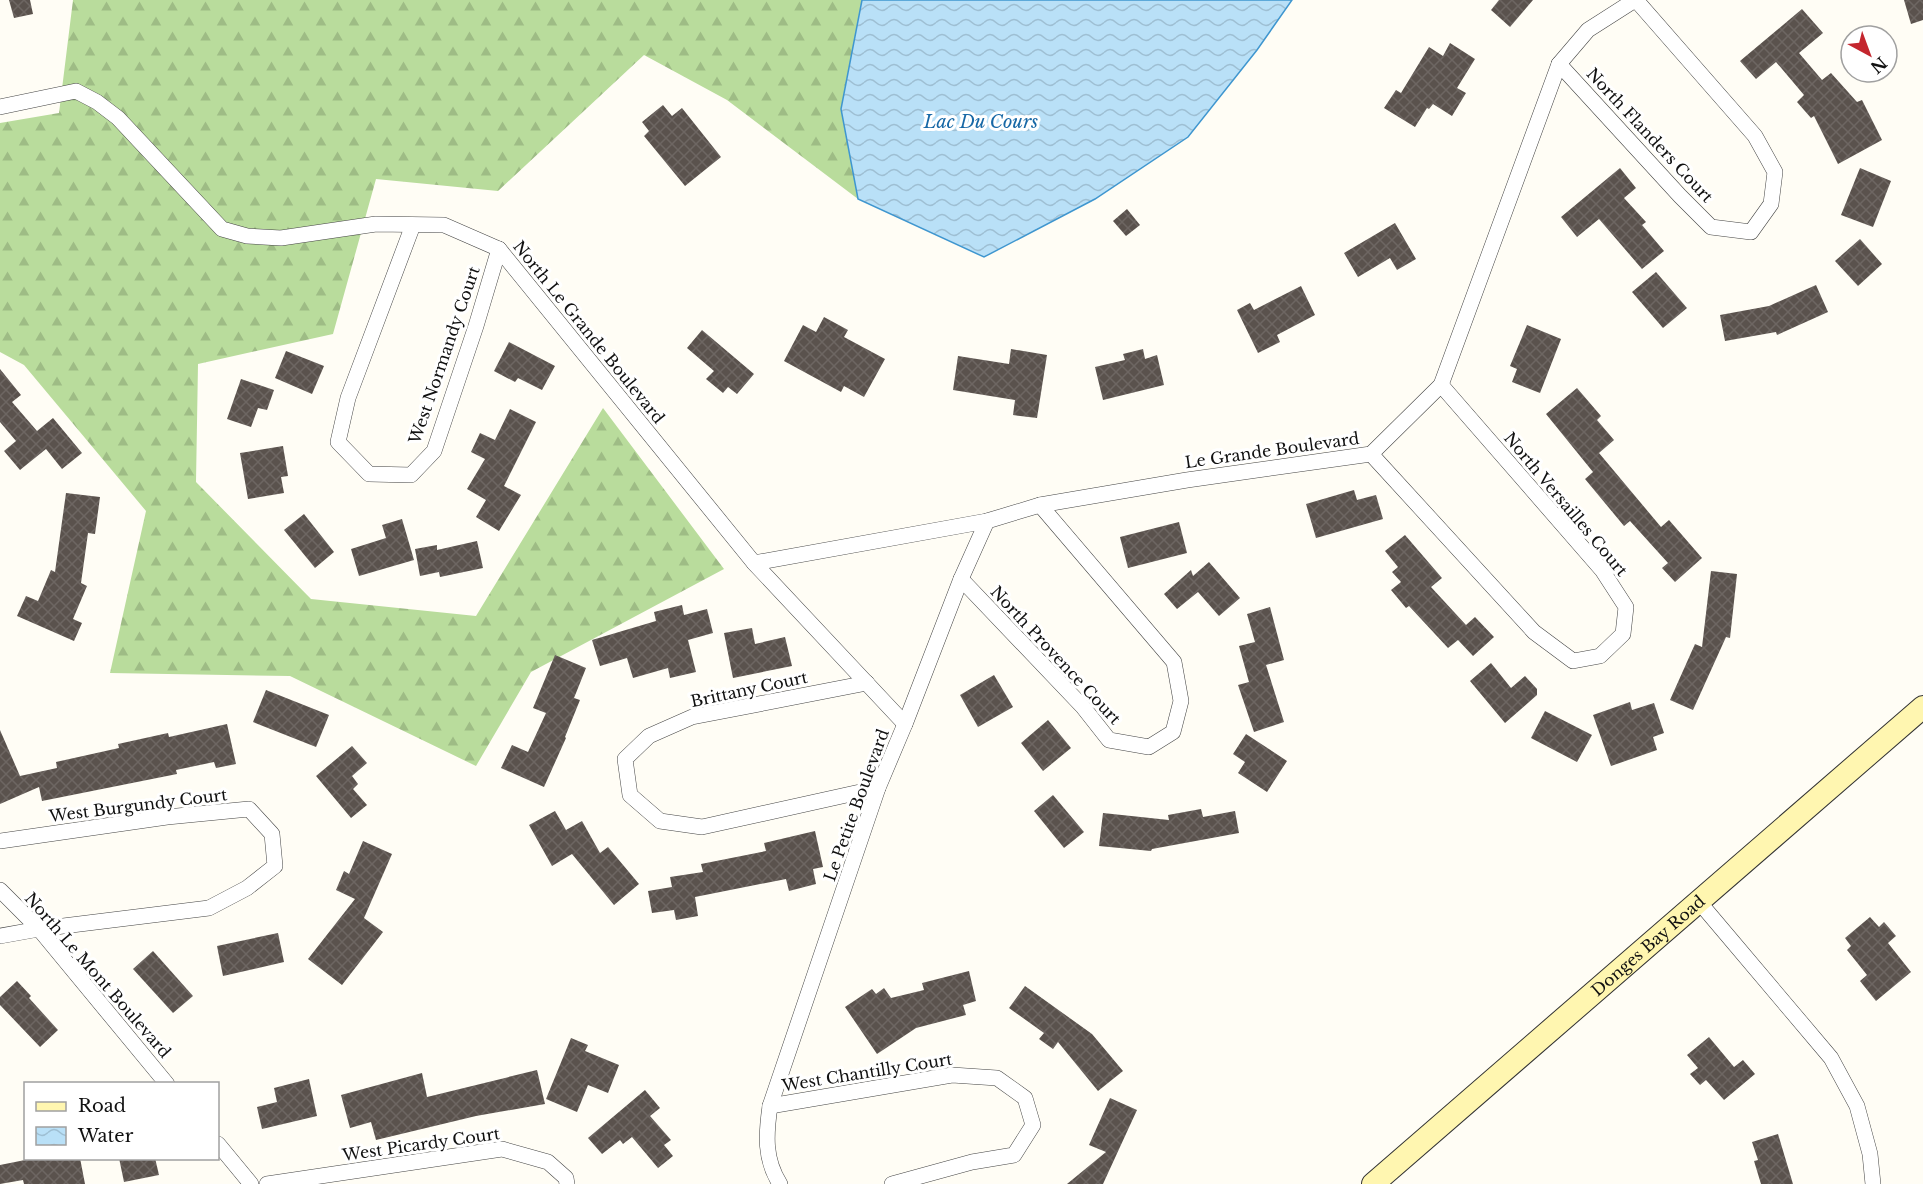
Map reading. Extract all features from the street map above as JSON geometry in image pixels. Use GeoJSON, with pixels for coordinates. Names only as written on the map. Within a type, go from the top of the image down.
{"type":"FeatureCollection","features":[{"type":"Feature","properties":{"kind":"street","name":"Le Grande Boulevard"},"geometry":{"type":"LineString","coordinates":[[754,563],[987,521],[1040,505],[1187,480],[1371,454],[1441,385],[1559,64],[1588,30],[1636,0]]}},
{"type":"Feature","properties":{"kind":"street","name":"North Flanders Court"},"geometry":{"type":"LineString","coordinates":[[1559,64],[1711,227],[1750,232],[1771,204],[1775,172],[1755,136],[1636,0]]}},
{"type":"Feature","properties":{"kind":"street","name":"North Le Grande Boulevard"},"geometry":{"type":"LineString","coordinates":[[0,107],[76,91],[97,102],[118,118],[222,229],[247,236],[281,238],[376,224],[444,225],[499,249],[754,563],[905,724]]}},
{"type":"Feature","properties":{"kind":"street","name":"West Normandy Court"},"geometry":{"type":"LineString","coordinates":[[413,225],[348,398],[338,442],[369,474],[411,475],[434,451],[499,249]]}},
{"type":"Feature","properties":{"kind":"street","name":"North Versailles Court"},"geometry":{"type":"LineString","coordinates":[[1371,454],[1534,632],[1573,662],[1600,656],[1608,649],[1623,634],[1626,607],[1602,570],[1441,385]]}},
{"type":"Feature","properties":{"kind":"street","name":"North Provence Court"},"geometry":{"type":"LineString","coordinates":[[960,579],[1083,707],[1109,740],[1149,747],[1173,732],[1181,701],[1174,662],[1040,505]]}},
{"type":"Feature","properties":{"kind":"street","name":"Le Petite Boulevard"},"geometry":{"type":"LineString","coordinates":[[780,1184],[774,1174],[765,1136],[770,1106],[878,788],[960,579],[987,521]]}},
{"type":"Feature","properties":{"kind":"street","name":"Brittany Court"},"geometry":{"type":"LineString","coordinates":[[867,683],[692,717],[650,736],[625,759],[630,795],[660,821],[702,827],[878,788]]}},
{"type":"Feature","properties":{"kind":"street","name":"Donges Bay Road"},"geometry":{"type":"LineString","coordinates":[[1373,1184],[1700,903],[1923,707]]}},
{"type":"Feature","properties":{"kind":"street","name":"West Burgundy Court"},"geometry":{"type":"LineString","coordinates":[[0,841],[167,817],[249,809],[272,834],[275,866],[247,888],[209,908],[0,936]]}},
{"type":"Feature","properties":{"kind":"street","name":"North Le Mont Boulevard"},"geometry":{"type":"LineString","coordinates":[[0,890],[39,929],[166,1082]]}},
{"type":"Feature","properties":{"kind":"street"},"geometry":{"type":"LineString","coordinates":[[1700,903],[1831,1058],[1857,1106],[1870,1154],[1873,1184]]}},
{"type":"Feature","properties":{"kind":"street","name":"West Chantilly Court"},"geometry":{"type":"LineString","coordinates":[[770,1106],[952,1075],[997,1078],[1025,1098],[1033,1125],[1014,1155],[972,1162],[892,1184]]}},
{"type":"Feature","properties":{"kind":"street"},"geometry":{"type":"LineString","coordinates":[[219,1145],[251,1184]]}},
{"type":"Feature","properties":{"kind":"street","name":"West Picardy Court"},"geometry":{"type":"LineString","coordinates":[[267,1184],[502,1149],[548,1161],[566,1178],[567,1184]]}},
{"type":"Feature","properties":{"kind":"green space"},"geometry":{"type":"Polygon","coordinates":[[[73,0],[862,0],[841,109],[858,199],[727,100],[644,55],[498,191],[376,179],[333,334],[198,364],[196,482],[311,599],[476,616],[603,408],[724,569],[531,672],[476,766],[290,676],[110,673],[146,511],[24,365],[0,352],[0,123],[59,113],[73,0]]]}},
{"type":"Feature","properties":{"kind":"water","name":"Lac Du Cours"},"geometry":{"type":"Polygon","coordinates":[[[862,0],[1292,0],[1257,50],[1188,137],[1095,199],[984,257],[858,199],[841,109],[862,0]]]}},
{"type":"Feature","properties":{"kind":"building"},"geometry":{"type":"Polygon","coordinates":[[[9,0],[30,0],[33,14],[14,18],[9,0]]]}},
{"type":"Feature","properties":{"kind":"building"},"geometry":{"type":"Polygon","coordinates":[[[1499,0],[1533,0],[1510,27],[1491,10],[1499,0]]]}},
{"type":"Feature","properties":{"kind":"building"},"geometry":{"type":"Polygon","coordinates":[[[1904,0],[1923,0],[1923,20],[1911,24],[1904,0]]]}},
{"type":"Feature","properties":{"kind":"building"},"geometry":{"type":"Polygon","coordinates":[[[1802,9],[1823,33],[1799,53],[1822,80],[1831,73],[1857,102],[1862,100],[1882,140],[1838,164],[1814,116],[1811,118],[1797,102],[1804,95],[1776,62],[1756,79],[1740,61],[1802,9]]]}},
{"type":"Feature","properties":{"kind":"building"},"geometry":{"type":"Polygon","coordinates":[[[1450,43],[1475,59],[1457,88],[1466,93],[1452,116],[1433,104],[1429,109],[1427,108],[1415,127],[1384,108],[1396,90],[1401,93],[1429,47],[1443,56],[1450,43]]]}},
{"type":"Feature","properties":{"kind":"building"},"geometry":{"type":"Polygon","coordinates":[[[663,105],[672,116],[682,108],[721,157],[685,186],[644,136],[649,131],[642,122],[663,105]]]}},
{"type":"Feature","properties":{"kind":"building"},"geometry":{"type":"Polygon","coordinates":[[[1620,168],[1636,188],[1624,198],[1646,222],[1642,225],[1664,251],[1642,269],[1599,219],[1577,237],[1561,217],[1620,168]]]}},
{"type":"Feature","properties":{"kind":"building"},"geometry":{"type":"Polygon","coordinates":[[[1860,168],[1891,181],[1873,227],[1841,215],[1860,168]]]}},
{"type":"Feature","properties":{"kind":"building"},"geometry":{"type":"Polygon","coordinates":[[[1127,209],[1140,225],[1126,236],[1113,221],[1127,209]]]}},
{"type":"Feature","properties":{"kind":"building"},"geometry":{"type":"Polygon","coordinates":[[[1395,223],[1416,259],[1397,270],[1390,258],[1358,277],[1344,253],[1395,223]]]}},
{"type":"Feature","properties":{"kind":"building"},"geometry":{"type":"Polygon","coordinates":[[[1860,239],[1882,264],[1858,286],[1835,261],[1860,239]]]}},
{"type":"Feature","properties":{"kind":"building"},"geometry":{"type":"Polygon","coordinates":[[[1656,272],[1687,308],[1663,328],[1632,292],[1656,272]]]}},
{"type":"Feature","properties":{"kind":"building"},"geometry":{"type":"Polygon","coordinates":[[[1816,285],[1828,312],[1777,335],[1776,332],[1725,341],[1720,315],[1769,306],[1816,285]]]}},
{"type":"Feature","properties":{"kind":"building"},"geometry":{"type":"Polygon","coordinates":[[[1301,286],[1315,315],[1277,335],[1280,342],[1258,353],[1237,310],[1250,303],[1254,310],[1301,286]]]}},
{"type":"Feature","properties":{"kind":"building"},"geometry":{"type":"Polygon","coordinates":[[[824,317],[848,330],[844,337],[885,359],[864,397],[844,386],[841,392],[784,361],[803,325],[816,332],[824,317]]]}},
{"type":"Feature","properties":{"kind":"building"},"geometry":{"type":"Polygon","coordinates":[[[1527,325],[1561,339],[1540,393],[1512,382],[1517,369],[1510,366],[1527,325]]]}},
{"type":"Feature","properties":{"kind":"building"},"geometry":{"type":"Polygon","coordinates":[[[702,330],[754,374],[737,394],[728,387],[723,393],[706,379],[714,371],[687,348],[702,330]]]}},
{"type":"Feature","properties":{"kind":"building"},"geometry":{"type":"Polygon","coordinates":[[[509,342],[555,366],[542,390],[518,378],[515,382],[494,371],[509,342]]]}},
{"type":"Feature","properties":{"kind":"building"},"geometry":{"type":"Polygon","coordinates":[[[1011,349],[1047,355],[1037,418],[1013,415],[1015,400],[953,390],[958,356],[1009,364],[1011,349]]]}},
{"type":"Feature","properties":{"kind":"building"},"geometry":{"type":"Polygon","coordinates":[[[1143,349],[1145,359],[1157,355],[1164,385],[1103,400],[1095,367],[1125,360],[1123,354],[1143,349]]]}},
{"type":"Feature","properties":{"kind":"building"},"geometry":{"type":"Polygon","coordinates":[[[286,351],[324,366],[312,394],[275,378],[286,351]]]}},
{"type":"Feature","properties":{"kind":"building"},"geometry":{"type":"Polygon","coordinates":[[[0,369],[21,395],[12,402],[37,431],[53,418],[82,453],[62,469],[46,449],[20,470],[4,451],[16,441],[0,422],[0,369]]]}},
{"type":"Feature","properties":{"kind":"building"},"geometry":{"type":"Polygon","coordinates":[[[241,379],[274,390],[267,410],[258,408],[251,427],[227,419],[241,379]]]}},
{"type":"Feature","properties":{"kind":"building"},"geometry":{"type":"Polygon","coordinates":[[[1577,388],[1601,416],[1597,420],[1614,440],[1599,453],[1661,527],[1669,520],[1702,558],[1675,582],[1662,568],[1668,563],[1630,521],[1624,526],[1585,479],[1593,472],[1546,414],[1577,388]]]}},
{"type":"Feature","properties":{"kind":"building"},"geometry":{"type":"Polygon","coordinates":[[[510,409],[536,422],[504,486],[521,495],[499,531],[476,517],[486,500],[467,489],[485,459],[471,452],[480,433],[495,440],[510,409]]]}},
{"type":"Feature","properties":{"kind":"building"},"geometry":{"type":"Polygon","coordinates":[[[283,446],[288,476],[281,477],[284,493],[248,499],[240,453],[283,446]]]}},
{"type":"Feature","properties":{"kind":"building"},"geometry":{"type":"Polygon","coordinates":[[[1354,490],[1357,500],[1376,495],[1383,519],[1316,538],[1306,504],[1354,490]]]}},
{"type":"Feature","properties":{"kind":"building"},"geometry":{"type":"Polygon","coordinates":[[[66,493],[100,497],[95,534],[88,533],[81,583],[87,586],[73,619],[82,623],[74,641],[17,616],[26,596],[38,601],[51,570],[55,572],[66,493]]]}},
{"type":"Feature","properties":{"kind":"building"},"geometry":{"type":"Polygon","coordinates":[[[304,514],[334,552],[315,568],[284,530],[304,514]]]}},
{"type":"Feature","properties":{"kind":"building"},"geometry":{"type":"Polygon","coordinates":[[[402,519],[414,560],[359,576],[351,549],[386,538],[382,525],[402,519]]]}},
{"type":"Feature","properties":{"kind":"building"},"geometry":{"type":"Polygon","coordinates":[[[1179,522],[1187,553],[1128,568],[1120,537],[1179,522]]]}},
{"type":"Feature","properties":{"kind":"building"},"geometry":{"type":"Polygon","coordinates":[[[1405,535],[1442,578],[1431,587],[1466,625],[1475,617],[1494,637],[1473,656],[1458,640],[1448,648],[1409,606],[1406,608],[1391,590],[1401,582],[1392,572],[1398,567],[1385,551],[1405,535]]]}},
{"type":"Feature","properties":{"kind":"building"},"geometry":{"type":"Polygon","coordinates":[[[477,541],[483,568],[440,577],[439,572],[420,576],[415,549],[437,545],[437,550],[477,541]]]}},
{"type":"Feature","properties":{"kind":"building"},"geometry":{"type":"Polygon","coordinates":[[[1209,562],[1240,598],[1219,616],[1198,592],[1177,609],[1164,594],[1191,570],[1193,576],[1209,562]]]}},
{"type":"Feature","properties":{"kind":"building"},"geometry":{"type":"Polygon","coordinates":[[[1711,571],[1737,574],[1730,638],[1726,637],[1693,710],[1670,700],[1695,644],[1702,647],[1711,571]]]}},
{"type":"Feature","properties":{"kind":"building"},"geometry":{"type":"Polygon","coordinates":[[[682,605],[684,615],[707,609],[713,633],[688,640],[696,672],[670,678],[668,668],[633,678],[627,658],[600,666],[592,640],[656,621],[654,612],[682,605]]]}},
{"type":"Feature","properties":{"kind":"building"},"geometry":{"type":"Polygon","coordinates":[[[1270,607],[1284,660],[1266,665],[1284,722],[1254,732],[1238,685],[1249,682],[1239,646],[1255,642],[1247,614],[1270,607]]]}},
{"type":"Feature","properties":{"kind":"building"},"geometry":{"type":"Polygon","coordinates":[[[752,628],[755,644],[785,637],[792,666],[733,678],[724,633],[752,628]]]}},
{"type":"Feature","properties":{"kind":"building"},"geometry":{"type":"Polygon","coordinates":[[[555,655],[586,668],[574,698],[580,700],[544,787],[501,768],[512,745],[528,752],[546,713],[533,708],[555,655]]]}},
{"type":"Feature","properties":{"kind":"building"},"geometry":{"type":"Polygon","coordinates":[[[1491,663],[1511,688],[1525,676],[1537,689],[1537,695],[1505,723],[1470,681],[1491,663]]]}},
{"type":"Feature","properties":{"kind":"building"},"geometry":{"type":"Polygon","coordinates":[[[994,675],[1013,707],[978,727],[960,695],[994,675]]]}},
{"type":"Feature","properties":{"kind":"building"},"geometry":{"type":"Polygon","coordinates":[[[266,690],[329,715],[316,747],[253,722],[266,690]]]}},
{"type":"Feature","properties":{"kind":"building"},"geometry":{"type":"Polygon","coordinates":[[[1630,702],[1632,710],[1654,703],[1664,733],[1653,737],[1657,750],[1611,766],[1593,715],[1630,702]]]}},
{"type":"Feature","properties":{"kind":"building"},"geometry":{"type":"Polygon","coordinates":[[[1545,711],[1592,735],[1577,762],[1531,738],[1545,711]]]}},
{"type":"Feature","properties":{"kind":"building"},"geometry":{"type":"Polygon","coordinates":[[[1048,720],[1071,748],[1043,771],[1021,743],[1048,720]]]}},
{"type":"Feature","properties":{"kind":"building"},"geometry":{"type":"Polygon","coordinates":[[[227,724],[236,764],[216,768],[214,762],[176,770],[177,774],[42,801],[39,787],[0,804],[0,730],[20,776],[57,768],[56,762],[119,748],[118,744],[168,733],[169,737],[227,724]]]}},
{"type":"Feature","properties":{"kind":"building"},"geometry":{"type":"Polygon","coordinates":[[[1246,734],[1287,761],[1267,792],[1238,773],[1245,762],[1233,754],[1246,734]]]}},
{"type":"Feature","properties":{"kind":"building"},"geometry":{"type":"Polygon","coordinates":[[[352,746],[367,763],[352,776],[358,784],[353,789],[367,805],[351,818],[316,776],[352,746]]]}},
{"type":"Feature","properties":{"kind":"building"},"geometry":{"type":"Polygon","coordinates":[[[1053,795],[1084,832],[1064,848],[1034,811],[1053,795]]]}},
{"type":"Feature","properties":{"kind":"building"},"geometry":{"type":"Polygon","coordinates":[[[1201,809],[1203,817],[1235,811],[1239,833],[1151,851],[1099,846],[1103,813],[1169,820],[1168,815],[1201,809]]]}},
{"type":"Feature","properties":{"kind":"building"},"geometry":{"type":"Polygon","coordinates":[[[555,811],[566,830],[582,821],[600,853],[608,847],[639,884],[614,905],[572,854],[552,866],[529,825],[555,811]]]}},
{"type":"Feature","properties":{"kind":"building"},"geometry":{"type":"Polygon","coordinates":[[[815,831],[823,867],[813,869],[816,884],[789,891],[786,879],[695,897],[698,916],[676,920],[674,910],[652,913],[648,891],[672,887],[670,877],[703,872],[701,864],[766,851],[764,843],[815,831]]]}},
{"type":"Feature","properties":{"kind":"building"},"geometry":{"type":"Polygon","coordinates":[[[363,841],[392,854],[364,918],[383,932],[342,985],[308,959],[355,899],[336,890],[344,871],[349,874],[363,841]]]}},
{"type":"Feature","properties":{"kind":"building"},"geometry":{"type":"Polygon","coordinates":[[[1870,917],[1879,927],[1884,922],[1896,936],[1888,943],[1911,972],[1876,1001],[1860,981],[1867,975],[1847,950],[1851,946],[1845,938],[1870,917]]]}},
{"type":"Feature","properties":{"kind":"building"},"geometry":{"type":"Polygon","coordinates":[[[278,933],[284,962],[223,976],[217,946],[278,933]]]}},
{"type":"Feature","properties":{"kind":"building"},"geometry":{"type":"Polygon","coordinates":[[[153,951],[193,996],[173,1013],[133,969],[153,951]]]}},
{"type":"Feature","properties":{"kind":"building"},"geometry":{"type":"Polygon","coordinates":[[[969,971],[976,1001],[963,1005],[966,1015],[916,1028],[877,1054],[845,1007],[872,989],[876,994],[884,988],[891,998],[924,990],[922,983],[969,971]]]}},
{"type":"Feature","properties":{"kind":"building"},"geometry":{"type":"Polygon","coordinates":[[[17,981],[58,1030],[40,1047],[0,1005],[0,997],[17,981]]]}},
{"type":"Feature","properties":{"kind":"building"},"geometry":{"type":"Polygon","coordinates":[[[1025,986],[1092,1034],[1123,1071],[1098,1091],[1058,1042],[1053,1049],[1039,1039],[1044,1033],[1009,1008],[1025,986]]]}},
{"type":"Feature","properties":{"kind":"building"},"geometry":{"type":"Polygon","coordinates":[[[1709,1037],[1734,1067],[1743,1060],[1755,1074],[1724,1100],[1706,1080],[1700,1085],[1690,1074],[1698,1068],[1687,1055],[1709,1037]]]}},
{"type":"Feature","properties":{"kind":"building"},"geometry":{"type":"Polygon","coordinates":[[[571,1038],[588,1045],[585,1051],[619,1065],[608,1093],[588,1085],[577,1112],[546,1099],[571,1038]]]}},
{"type":"Feature","properties":{"kind":"building"},"geometry":{"type":"Polygon","coordinates":[[[537,1070],[545,1104],[476,1116],[376,1140],[371,1122],[350,1128],[341,1095],[422,1073],[427,1097],[537,1070]]]}},
{"type":"Feature","properties":{"kind":"building"},"geometry":{"type":"Polygon","coordinates":[[[309,1079],[317,1116],[262,1129],[257,1107],[277,1102],[274,1088],[309,1079]]]}},
{"type":"Feature","properties":{"kind":"building"},"geometry":{"type":"Polygon","coordinates":[[[645,1090],[660,1108],[650,1116],[671,1140],[664,1145],[673,1156],[658,1168],[632,1137],[623,1144],[620,1140],[602,1154],[588,1138],[645,1090]]]}},
{"type":"Feature","properties":{"kind":"building"},"geometry":{"type":"Polygon","coordinates":[[[1110,1098],[1137,1110],[1103,1184],[1067,1184],[1106,1152],[1089,1145],[1110,1098]]]}},
{"type":"Feature","properties":{"kind":"building"},"geometry":{"type":"Polygon","coordinates":[[[1778,1134],[1793,1184],[1761,1184],[1754,1161],[1758,1160],[1752,1142],[1778,1134]]]}},
{"type":"Feature","properties":{"kind":"building"},"geometry":{"type":"Polygon","coordinates":[[[25,1160],[80,1160],[85,1184],[24,1184],[23,1180],[0,1184],[0,1165],[25,1160]]]}},
{"type":"Feature","properties":{"kind":"building"},"geometry":{"type":"Polygon","coordinates":[[[119,1160],[155,1160],[159,1175],[124,1182],[119,1160]]]}}]}
